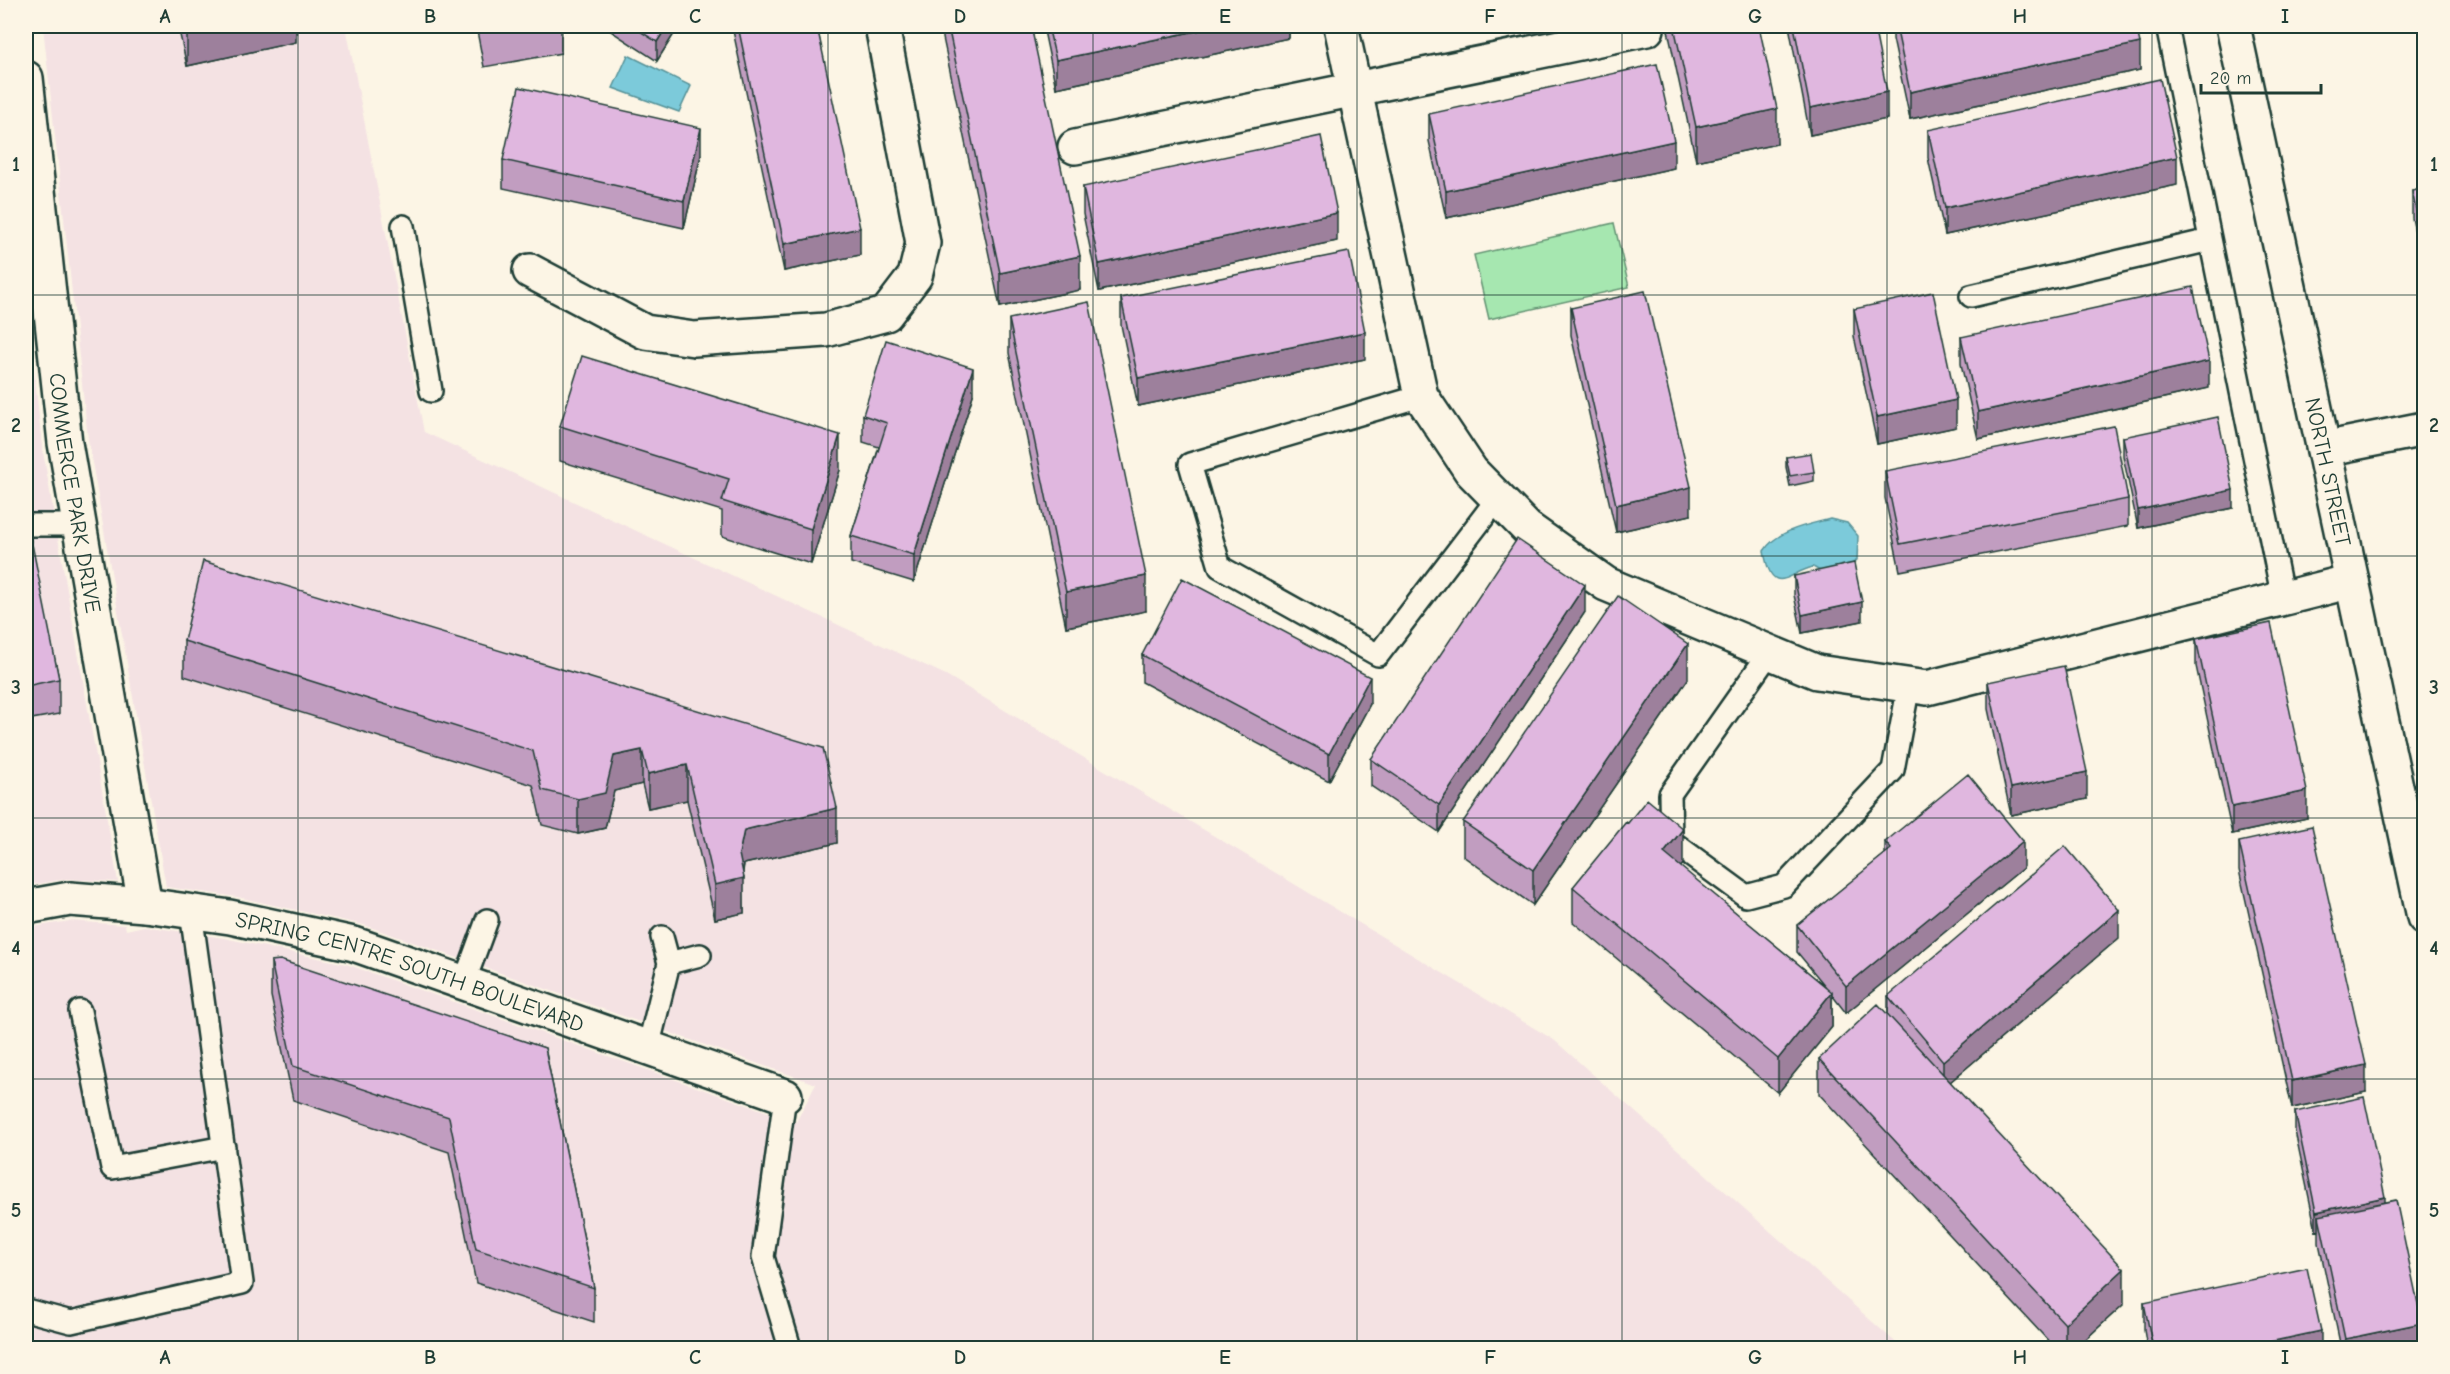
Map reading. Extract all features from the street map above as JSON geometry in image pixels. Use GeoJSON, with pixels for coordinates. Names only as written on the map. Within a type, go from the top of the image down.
{"type":"FeatureCollection","features":[{"type":"Feature","properties":{"kind":"street"},"geometry":{"type":"LineString","coordinates":[[530,271],[645,332],[694,339],[826,330],[886,314],[915,276],[923,243],[882,26]]}},
{"type":"Feature","properties":{"kind":"street"},"geometry":{"type":"LineString","coordinates":[[1341,26],[1421,396],[1471,471],[1527,528],[1606,584],[1817,672],[1927,688],[2352,581]]}},
{"type":"Feature","properties":{"kind":"street","name":"NORTH STREET"},"geometry":{"type":"LineString","coordinates":[[2233,26],[2424,917]]}},
{"type":"Feature","properties":{"kind":"street"},"geometry":{"type":"LineString","coordinates":[[1075,147],[1647,29]]}},
{"type":"Feature","properties":{"kind":"street","name":"COMMERCE PARK DRIVE"},"geometry":{"type":"LineString","coordinates":[[26,78],[36,283],[145,905]]}},
{"type":"Feature","properties":{"kind":"street"},"geometry":{"type":"LineString","coordinates":[[2324,449],[2424,429]]}},
{"type":"Feature","properties":{"kind":"street","name":"SPRING CENTRE SOUTH BOULEVARD"},"geometry":{"type":"LineString","coordinates":[[26,907],[70,899],[145,905],[230,917],[354,944],[785,1096]]}},
{"type":"Feature","properties":{"kind":"lane"},"geometry":{"type":"LineString","coordinates":[[2167,26],[2283,598]]}},
{"type":"Feature","properties":{"kind":"lane"},"geometry":{"type":"LineString","coordinates":[[404,226],[431,391]]}},
{"type":"Feature","properties":{"kind":"lane"},"geometry":{"type":"LineString","coordinates":[[1971,296],[2210,240]]}},
{"type":"Feature","properties":{"kind":"lane"},"geometry":{"type":"LineString","coordinates":[[1421,396],[1190,464],[1220,567],[1378,655],[1498,498]]}},
{"type":"Feature","properties":{"kind":"lane"},"geometry":{"type":"LineString","coordinates":[[26,525],[80,525]]}},
{"type":"Feature","properties":{"kind":"lane"},"geometry":{"type":"LineString","coordinates":[[1770,652],[1670,794],[1671,841],[1746,896],[1784,886],[1893,770],[1909,685]]}},
{"type":"Feature","properties":{"kind":"lane"},"geometry":{"type":"LineString","coordinates":[[26,1310],[71,1322],[242,1283],[191,912]]}},
{"type":"Feature","properties":{"kind":"lane"},"geometry":{"type":"LineString","coordinates":[[464,983],[487,920]]}},
{"type":"Feature","properties":{"kind":"lane"},"geometry":{"type":"LineString","coordinates":[[648,1048],[669,963],[662,937]]}},
{"type":"Feature","properties":{"kind":"lane"},"geometry":{"type":"LineString","coordinates":[[669,963],[700,955]]}},
{"type":"Feature","properties":{"kind":"lane"},"geometry":{"type":"LineString","coordinates":[[80,1011],[112,1168],[224,1148]]}},
{"type":"Feature","properties":{"kind":"lane"},"geometry":{"type":"LineString","coordinates":[[785,1096],[763,1257],[790,1348]]}},
{"type":"Feature","properties":{"kind":"shaded area"},"geometry":{"type":"Polygon","coordinates":[[[43,26],[346,26],[424,432],[946,675],[1554,1040],[1902,1348],[26,1348],[26,928],[70,921],[125,925],[126,930],[144,926],[224,938],[346,964],[796,1122],[816,1084],[364,925],[237,897],[166,887],[88,439],[43,26]]]}},
{"type":"Feature","properties":{"kind":"shaded area"},"geometry":{"type":"Polygon","coordinates":[[[26,293],[42,446],[118,882],[67,879],[26,886],[26,293]]]}},
{"type":"Feature","properties":{"kind":"green space"},"geometry":{"type":"Polygon","coordinates":[[[1614,223],[1629,287],[1489,319],[1474,255],[1614,223]]]}},
{"type":"Feature","properties":{"kind":"water"},"geometry":{"type":"Polygon","coordinates":[[[628,55],[691,86],[679,112],[613,88],[628,55]]]}},
{"type":"Feature","properties":{"kind":"water"},"geometry":{"type":"Polygon","coordinates":[[[1830,519],[1847,523],[1858,536],[1857,560],[1843,572],[1824,573],[1813,567],[1783,579],[1777,579],[1772,575],[1767,566],[1764,551],[1770,544],[1793,529],[1830,519]]]}},
{"type":"Feature","properties":{"kind":"building"},"geometry":{"type":"Polygon","coordinates":[[[186,26],[214,26],[187,31],[186,26]]]}},
{"type":"Feature","properties":{"kind":"building"},"geometry":{"type":"Polygon","coordinates":[[[483,26],[521,26],[484,32],[483,26]]]}},
{"type":"Feature","properties":{"kind":"building"},"geometry":{"type":"Polygon","coordinates":[[[632,26],[667,26],[657,42],[632,26]]]}},
{"type":"Feature","properties":{"kind":"building"},"geometry":{"type":"Polygon","coordinates":[[[738,26],[817,26],[860,228],[784,244],[738,26]]]}},
{"type":"Feature","properties":{"kind":"building"},"geometry":{"type":"Polygon","coordinates":[[[948,26],[1031,26],[1080,256],[1000,273],[948,26]]]}},
{"type":"Feature","properties":{"kind":"building"},"geometry":{"type":"Polygon","coordinates":[[[1048,26],[1220,26],[1056,60],[1048,26]]]}},
{"type":"Feature","properties":{"kind":"building"},"geometry":{"type":"Polygon","coordinates":[[[1674,26],[1759,26],[1777,109],[1696,127],[1674,26]]]}},
{"type":"Feature","properties":{"kind":"building"},"geometry":{"type":"Polygon","coordinates":[[[1794,26],[1874,26],[1887,92],[1810,108],[1794,26]]]}},
{"type":"Feature","properties":{"kind":"building"},"geometry":{"type":"Polygon","coordinates":[[[1896,26],[2136,26],[2140,43],[1910,92],[1896,26]]]}},
{"type":"Feature","properties":{"kind":"building"},"geometry":{"type":"Polygon","coordinates":[[[1657,64],[1674,141],[1446,191],[1429,114],[1657,64]]]}},
{"type":"Feature","properties":{"kind":"building"},"geometry":{"type":"Polygon","coordinates":[[[2160,79],[2177,157],[1945,208],[1928,130],[2160,79]]]}},
{"type":"Feature","properties":{"kind":"building"},"geometry":{"type":"Polygon","coordinates":[[[519,87],[701,128],[684,201],[503,160],[519,87]]]}},
{"type":"Feature","properties":{"kind":"building"},"geometry":{"type":"Polygon","coordinates":[[[1321,136],[1337,213],[1099,264],[1083,187],[1321,136]]]}},
{"type":"Feature","properties":{"kind":"building"},"geometry":{"type":"Polygon","coordinates":[[[2424,189],[2424,248],[2412,191],[2424,189]]]}},
{"type":"Feature","properties":{"kind":"building"},"geometry":{"type":"Polygon","coordinates":[[[1349,252],[1365,332],[1138,378],[1121,298],[1349,252]]]}},
{"type":"Feature","properties":{"kind":"building"},"geometry":{"type":"Polygon","coordinates":[[[2193,287],[2209,361],[1978,412],[1961,337],[2193,287]]]}},
{"type":"Feature","properties":{"kind":"building"},"geometry":{"type":"Polygon","coordinates":[[[1645,291],[1691,487],[1616,505],[1571,308],[1645,291]]]}},
{"type":"Feature","properties":{"kind":"building"},"geometry":{"type":"Polygon","coordinates":[[[1933,292],[1956,400],[1877,417],[1854,309],[1933,292]]]}},
{"type":"Feature","properties":{"kind":"building"},"geometry":{"type":"Polygon","coordinates":[[[1089,302],[1146,576],[1066,592],[1009,319],[1089,302]]]}},
{"type":"Feature","properties":{"kind":"building"},"geometry":{"type":"Polygon","coordinates":[[[886,340],[973,368],[914,555],[851,536],[887,423],[863,415],[886,340]]]}},
{"type":"Feature","properties":{"kind":"building"},"geometry":{"type":"Polygon","coordinates":[[[582,356],[840,435],[811,529],[722,501],[729,479],[560,426],[582,356]]]}},
{"type":"Feature","properties":{"kind":"building"},"geometry":{"type":"Polygon","coordinates":[[[2218,417],[2233,490],[2138,510],[2123,437],[2218,417]]]}},
{"type":"Feature","properties":{"kind":"building"},"geometry":{"type":"Polygon","coordinates":[[[2114,426],[2128,499],[1900,544],[1885,471],[2114,426]]]}},
{"type":"Feature","properties":{"kind":"building"},"geometry":{"type":"Polygon","coordinates":[[[1811,453],[1814,472],[1790,476],[1786,457],[1811,453]]]}},
{"type":"Feature","properties":{"kind":"building"},"geometry":{"type":"Polygon","coordinates":[[[28,524],[59,679],[26,686],[26,525],[28,524]]]}},
{"type":"Feature","properties":{"kind":"building"},"geometry":{"type":"Polygon","coordinates":[[[1517,539],[1585,585],[1439,805],[1371,759],[1517,539]]]}},
{"type":"Feature","properties":{"kind":"building"},"geometry":{"type":"Polygon","coordinates":[[[203,561],[823,748],[837,808],[744,830],[739,854],[744,878],[715,885],[687,765],[648,774],[642,750],[614,756],[605,793],[578,799],[542,790],[533,751],[184,641],[203,561]]]}},
{"type":"Feature","properties":{"kind":"building"},"geometry":{"type":"Polygon","coordinates":[[[1854,563],[1862,602],[1802,615],[1794,576],[1854,563]]]}},
{"type":"Feature","properties":{"kind":"building"},"geometry":{"type":"Polygon","coordinates":[[[1182,578],[1370,677],[1329,754],[1142,655],[1182,578]]]}},
{"type":"Feature","properties":{"kind":"building"},"geometry":{"type":"Polygon","coordinates":[[[1618,596],[1688,644],[1533,870],[1463,822],[1618,596]]]}},
{"type":"Feature","properties":{"kind":"building"},"geometry":{"type":"Polygon","coordinates":[[[2271,623],[2307,791],[2232,807],[2196,639],[2271,623]]]}},
{"type":"Feature","properties":{"kind":"building"},"geometry":{"type":"Polygon","coordinates":[[[2064,666],[2087,772],[2011,788],[1988,682],[2064,666]]]}},
{"type":"Feature","properties":{"kind":"building"},"geometry":{"type":"Polygon","coordinates":[[[1968,774],[2023,841],[1846,986],[1797,925],[1891,849],[1885,842],[1968,774]]]}},
{"type":"Feature","properties":{"kind":"building"},"geometry":{"type":"Polygon","coordinates":[[[1647,799],[1683,829],[1664,853],[1832,992],[1778,1059],[1573,887],[1647,799]]]}},
{"type":"Feature","properties":{"kind":"building"},"geometry":{"type":"Polygon","coordinates":[[[2312,826],[2366,1065],[2292,1081],[2239,842],[2312,826]]]}},
{"type":"Feature","properties":{"kind":"building"},"geometry":{"type":"Polygon","coordinates":[[[2065,846],[2119,910],[1943,1061],[1888,996],[2065,846]]]}},
{"type":"Feature","properties":{"kind":"building"},"geometry":{"type":"Polygon","coordinates":[[[280,960],[545,1048],[594,1288],[476,1249],[449,1117],[293,1066],[271,961],[280,960]]]}},
{"type":"Feature","properties":{"kind":"building"},"geometry":{"type":"Polygon","coordinates":[[[1878,1004],[2124,1269],[2065,1324],[1819,1059],[1878,1004]]]}},
{"type":"Feature","properties":{"kind":"building"},"geometry":{"type":"Polygon","coordinates":[[[2364,1097],[2385,1197],[2316,1212],[2295,1112],[2364,1097]]]}},
{"type":"Feature","properties":{"kind":"building"},"geometry":{"type":"Polygon","coordinates":[[[2396,1200],[2422,1323],[2345,1339],[2319,1216],[2396,1200]]]}},
{"type":"Feature","properties":{"kind":"building"},"geometry":{"type":"Polygon","coordinates":[[[2307,1268],[2321,1331],[2241,1348],[2153,1348],[2144,1303],[2307,1268]]]}}]}
